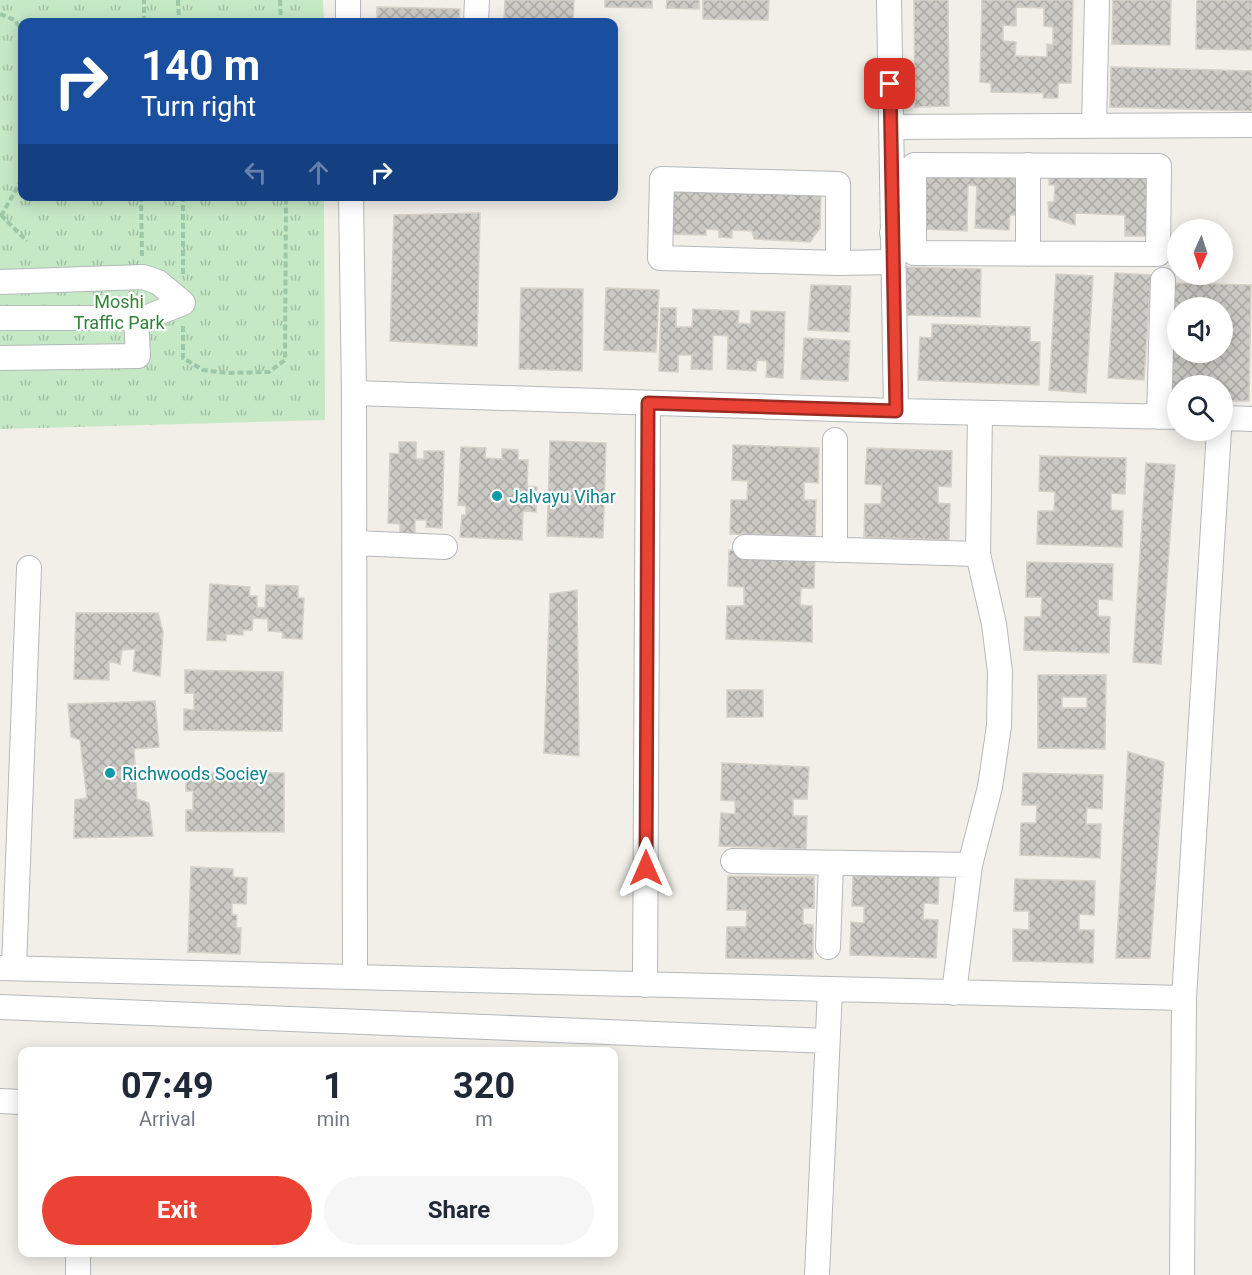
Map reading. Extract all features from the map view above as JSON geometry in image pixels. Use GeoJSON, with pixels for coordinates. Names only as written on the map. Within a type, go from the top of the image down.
{"type":"FeatureCollection","features":[{"type":"Feature","properties":{"kind":"street"},"geometry":{"type":"LineString","coordinates":[[348,0],[348,18]]}},
{"type":"Feature","properties":{"kind":"street"},"geometry":{"type":"LineString","coordinates":[[476,18],[477,0]]}},
{"type":"Feature","properties":{"kind":"street"},"geometry":{"type":"LineString","coordinates":[[889,0],[891,127],[903,234],[914,253],[1158,254],[1159,166],[914,165],[903,234],[893,262],[896,411]]}},
{"type":"Feature","properties":{"kind":"street"},"geometry":{"type":"LineString","coordinates":[[1094,126],[1097,0]]}},
{"type":"Feature","properties":{"kind":"street"},"geometry":{"type":"LineString","coordinates":[[891,127],[1252,125]]}},
{"type":"Feature","properties":{"kind":"street"},"geometry":{"type":"LineString","coordinates":[[1028,254],[1029,165]]}},
{"type":"Feature","properties":{"kind":"street"},"geometry":{"type":"LineString","coordinates":[[838,263],[838,184],[662,179],[660,258],[838,263],[893,262]]}},
{"type":"Feature","properties":{"kind":"street"},"geometry":{"type":"LineString","coordinates":[[351,201],[355,543],[355,977]]}},
{"type":"Feature","properties":{"kind":"street"},"geometry":{"type":"LineString","coordinates":[[0,282],[142,277],[158,282],[183,303],[145,318],[0,318]]}},
{"type":"Feature","properties":{"kind":"street"},"geometry":{"type":"LineString","coordinates":[[1163,280],[1167,390]]}},
{"type":"Feature","properties":{"kind":"street"},"geometry":{"type":"LineString","coordinates":[[0,358],[138,356],[136,317]]}},
{"type":"Feature","properties":{"kind":"street"},"geometry":{"type":"LineString","coordinates":[[354,393],[896,411],[1167,417]]}},
{"type":"Feature","properties":{"kind":"street"},"geometry":{"type":"LineString","coordinates":[[645,985],[648,403]]}},
{"type":"Feature","properties":{"kind":"street"},"geometry":{"type":"LineString","coordinates":[[954,993],[970,865],[990,787],[999,726],[1000,672],[994,624],[978,554],[980,413]]}},
{"type":"Feature","properties":{"kind":"street"},"geometry":{"type":"LineString","coordinates":[[1233,418],[1252,419]]}},
{"type":"Feature","properties":{"kind":"street"},"geometry":{"type":"LineString","coordinates":[[835,440],[835,550]]}},
{"type":"Feature","properties":{"kind":"street"},"geometry":{"type":"LineString","coordinates":[[1182,1275],[1184,998],[1218,441]]}},
{"type":"Feature","properties":{"kind":"street"},"geometry":{"type":"LineString","coordinates":[[355,543],[445,547]]}},
{"type":"Feature","properties":{"kind":"street"},"geometry":{"type":"LineString","coordinates":[[745,547],[978,554]]}},
{"type":"Feature","properties":{"kind":"street"},"geometry":{"type":"LineString","coordinates":[[29,568],[7,968],[1184,998]]}},
{"type":"Feature","properties":{"kind":"street"},"geometry":{"type":"LineString","coordinates":[[733,861],[970,865]]}},
{"type":"Feature","properties":{"kind":"street"},"geometry":{"type":"LineString","coordinates":[[828,947],[831,863]]}},
{"type":"Feature","properties":{"kind":"street"},"geometry":{"type":"LineString","coordinates":[[817,1275],[830,990]]}},
{"type":"Feature","properties":{"kind":"street"},"geometry":{"type":"LineString","coordinates":[[0,1007],[828,1041]]}},
{"type":"Feature","properties":{"kind":"street"},"geometry":{"type":"LineString","coordinates":[[0,1101],[18,1102]]}},
{"type":"Feature","properties":{"kind":"street"},"geometry":{"type":"LineString","coordinates":[[78,1257],[78,1275]]}},
{"type":"Feature","properties":{"kind":"path"},"geometry":{"type":"LineString","coordinates":[[144,0],[144,18]]}},
{"type":"Feature","properties":{"kind":"path"},"geometry":{"type":"LineString","coordinates":[[178,0],[179,18]]}},
{"type":"Feature","properties":{"kind":"path"},"geometry":{"type":"LineString","coordinates":[[280,0],[281,18]]}},
{"type":"Feature","properties":{"kind":"path"},"geometry":{"type":"LineString","coordinates":[[0,14],[15,20],[18,25]]}},
{"type":"Feature","properties":{"kind":"path"},"geometry":{"type":"LineString","coordinates":[[18,186],[1,215],[27,241]]}},
{"type":"Feature","properties":{"kind":"path"},"geometry":{"type":"LineString","coordinates":[[141,201],[142,277]]}},
{"type":"Feature","properties":{"kind":"path"},"geometry":{"type":"LineString","coordinates":[[183,201],[183,358],[202,370],[227,373],[269,372],[285,360],[286,201]]}},
{"type":"Feature","properties":{"kind":"green space","name":"Moshi Traffic Park"},"geometry":{"type":"Polygon","coordinates":[[[0,0],[323,0],[324,18],[18,18],[18,201],[324,201],[325,420],[0,429],[0,0]]]}},
{"type":"Feature","properties":{"kind":"building"},"geometry":{"type":"Polygon","coordinates":[[[505,0],[574,0],[573,18],[504,18],[505,0]]]}},
{"type":"Feature","properties":{"kind":"building"},"geometry":{"type":"Polygon","coordinates":[[[605,0],[652,0],[652,8],[605,7],[605,0]]]}},
{"type":"Feature","properties":{"kind":"building"},"geometry":{"type":"Polygon","coordinates":[[[667,0],[699,0],[699,9],[666,8],[667,0]]]}},
{"type":"Feature","properties":{"kind":"building"},"geometry":{"type":"Polygon","coordinates":[[[703,0],[769,0],[768,20],[703,19],[703,0]]]}},
{"type":"Feature","properties":{"kind":"building"},"geometry":{"type":"Polygon","coordinates":[[[914,0],[948,0],[949,106],[915,107],[914,0]]]}},
{"type":"Feature","properties":{"kind":"building"},"geometry":{"type":"Polygon","coordinates":[[[982,0],[1073,0],[1071,83],[1058,83],[1058,98],[1043,98],[1044,93],[991,92],[991,83],[980,82],[982,0]],[[1016,7],[1016,26],[1003,25],[1003,41],[1016,42],[1015,56],[1047,57],[1047,44],[1053,45],[1053,27],[1044,26],[1044,8],[1016,7]]]}},
{"type":"Feature","properties":{"kind":"building"},"geometry":{"type":"Polygon","coordinates":[[[1113,0],[1171,0],[1170,45],[1112,44],[1113,0]]]}},
{"type":"Feature","properties":{"kind":"building"},"geometry":{"type":"Polygon","coordinates":[[[1197,0],[1252,0],[1252,50],[1196,49],[1197,0]]]}},
{"type":"Feature","properties":{"kind":"building"},"geometry":{"type":"Polygon","coordinates":[[[377,7],[460,9],[459,18],[377,18],[377,7]]]}},
{"type":"Feature","properties":{"kind":"building"},"geometry":{"type":"Polygon","coordinates":[[[1111,67],[1252,71],[1252,111],[1110,107],[1111,67]]]}},
{"type":"Feature","properties":{"kind":"building"},"geometry":{"type":"Polygon","coordinates":[[[1049,167],[1152,167],[1152,236],[1125,236],[1125,215],[1075,213],[1075,225],[1049,217],[1048,202],[1054,202],[1055,185],[1049,185],[1049,167]]]}},
{"type":"Feature","properties":{"kind":"building"},"geometry":{"type":"Polygon","coordinates":[[[926,171],[1020,174],[1018,215],[1010,215],[1009,230],[975,228],[977,186],[968,185],[967,231],[924,229],[926,171]]]}},
{"type":"Feature","properties":{"kind":"building"},"geometry":{"type":"Polygon","coordinates":[[[667,185],[821,191],[820,228],[810,242],[754,239],[752,231],[732,230],[732,238],[719,237],[719,230],[706,229],[706,235],[665,234],[667,185]]]}},
{"type":"Feature","properties":{"kind":"building"},"geometry":{"type":"Polygon","coordinates":[[[480,213],[477,346],[390,341],[394,215],[480,213]]]}},
{"type":"Feature","properties":{"kind":"building"},"geometry":{"type":"Polygon","coordinates":[[[906,267],[981,269],[980,317],[904,315],[906,267]]]}},
{"type":"Feature","properties":{"kind":"building"},"geometry":{"type":"Polygon","coordinates":[[[1115,273],[1151,275],[1144,380],[1108,378],[1115,273]]]}},
{"type":"Feature","properties":{"kind":"building"},"geometry":{"type":"Polygon","coordinates":[[[1056,274],[1093,276],[1086,393],[1049,390],[1056,274]]]}},
{"type":"Feature","properties":{"kind":"building"},"geometry":{"type":"Polygon","coordinates":[[[1166,283],[1167,285],[1251,285],[1249,401],[1233,401],[1233,375],[1167,375],[1167,399],[1164,399],[1166,283]]]}},
{"type":"Feature","properties":{"kind":"building"},"geometry":{"type":"Polygon","coordinates":[[[811,285],[851,286],[849,332],[808,330],[811,285]]]}},
{"type":"Feature","properties":{"kind":"building"},"geometry":{"type":"Polygon","coordinates":[[[521,288],[583,289],[582,371],[519,369],[521,288]]]}},
{"type":"Feature","properties":{"kind":"building"},"geometry":{"type":"Polygon","coordinates":[[[606,288],[659,290],[656,352],[604,350],[606,288]]]}},
{"type":"Feature","properties":{"kind":"building"},"geometry":{"type":"Polygon","coordinates":[[[661,308],[676,308],[676,327],[692,327],[693,309],[739,311],[738,323],[751,324],[751,311],[785,312],[783,378],[766,377],[767,361],[757,360],[756,371],[727,369],[728,336],[713,335],[712,370],[691,369],[692,355],[678,355],[678,372],[659,371],[661,308]]]}},
{"type":"Feature","properties":{"kind":"building"},"geometry":{"type":"Polygon","coordinates":[[[932,324],[1030,327],[1030,342],[1040,342],[1039,385],[918,380],[920,337],[932,338],[932,324]]]}},
{"type":"Feature","properties":{"kind":"building"},"geometry":{"type":"Polygon","coordinates":[[[804,338],[850,341],[848,381],[801,379],[804,338]]]}},
{"type":"Feature","properties":{"kind":"building"},"geometry":{"type":"Polygon","coordinates":[[[550,441],[606,443],[603,538],[547,536],[550,441]]]}},
{"type":"Feature","properties":{"kind":"building"},"geometry":{"type":"Polygon","coordinates":[[[399,442],[416,442],[416,459],[424,459],[424,451],[444,451],[442,528],[426,527],[427,520],[415,520],[415,534],[400,534],[400,524],[388,523],[390,453],[399,454],[399,442]]]}},
{"type":"Feature","properties":{"kind":"building"},"geometry":{"type":"Polygon","coordinates":[[[733,445],[819,448],[818,483],[804,482],[804,500],[816,500],[815,536],[730,534],[731,500],[747,500],[748,481],[732,480],[733,445]]]}},
{"type":"Feature","properties":{"kind":"building","name":"Jalvayu Vihar"},"geometry":{"type":"Polygon","coordinates":[[[461,447],[486,448],[485,458],[502,459],[502,449],[518,450],[518,460],[528,460],[527,486],[537,487],[536,512],[523,511],[522,540],[460,537],[462,515],[466,515],[466,506],[458,505],[461,447]]]}},
{"type":"Feature","properties":{"kind":"building"},"geometry":{"type":"Polygon","coordinates":[[[867,448],[952,451],[951,487],[938,486],[938,503],[950,504],[949,540],[864,537],[865,504],[881,504],[882,485],[865,484],[867,448]]]}},
{"type":"Feature","properties":{"kind":"building"},"geometry":{"type":"Polygon","coordinates":[[[1040,456],[1126,458],[1125,494],[1111,493],[1111,510],[1123,511],[1122,547],[1037,544],[1038,511],[1054,511],[1055,492],[1039,491],[1040,456]]]}},
{"type":"Feature","properties":{"kind":"building"},"geometry":{"type":"Polygon","coordinates":[[[1146,463],[1175,465],[1161,664],[1133,662],[1146,463]]]}},
{"type":"Feature","properties":{"kind":"building"},"geometry":{"type":"Polygon","coordinates":[[[729,550],[815,554],[814,588],[801,588],[800,605],[812,606],[812,642],[726,639],[727,606],[744,606],[744,587],[728,586],[729,550]]]}},
{"type":"Feature","properties":{"kind":"building"},"geometry":{"type":"Polygon","coordinates":[[[1027,562],[1113,564],[1112,600],[1098,599],[1098,616],[1110,617],[1109,653],[1024,650],[1025,617],[1041,617],[1042,597],[1026,597],[1027,562]]]}},
{"type":"Feature","properties":{"kind":"building"},"geometry":{"type":"Polygon","coordinates":[[[210,584],[250,587],[249,596],[257,596],[257,608],[265,608],[266,585],[298,586],[298,598],[304,598],[302,639],[282,638],[283,632],[268,631],[268,619],[253,618],[252,630],[243,630],[243,635],[226,634],[226,641],[207,640],[210,584]]]}},
{"type":"Feature","properties":{"kind":"building"},"geometry":{"type":"Polygon","coordinates":[[[577,590],[579,756],[544,753],[550,594],[577,590]]]}},
{"type":"Feature","properties":{"kind":"building"},"geometry":{"type":"Polygon","coordinates":[[[76,613],[158,613],[163,632],[160,676],[133,671],[135,649],[122,650],[120,664],[109,661],[109,680],[74,679],[76,613]]]}},
{"type":"Feature","properties":{"kind":"building"},"geometry":{"type":"Polygon","coordinates":[[[185,670],[283,672],[282,731],[184,730],[184,709],[194,710],[194,693],[185,693],[185,670]]]}},
{"type":"Feature","properties":{"kind":"building"},"geometry":{"type":"Polygon","coordinates":[[[1038,675],[1106,675],[1105,749],[1038,748],[1038,675]],[[1062,697],[1062,708],[1087,708],[1087,697],[1062,697]]]}},
{"type":"Feature","properties":{"kind":"building"},"geometry":{"type":"Polygon","coordinates":[[[727,690],[763,690],[763,717],[727,717],[727,690]]]}},
{"type":"Feature","properties":{"kind":"building","name":"Richwoods Sociey"},"geometry":{"type":"Polygon","coordinates":[[[155,701],[159,747],[134,749],[137,799],[149,803],[153,836],[74,838],[75,800],[87,798],[80,740],[71,737],[68,704],[155,701]]]}},
{"type":"Feature","properties":{"kind":"building"},"geometry":{"type":"Polygon","coordinates":[[[1128,752],[1164,762],[1150,958],[1116,958],[1128,752]]]}},
{"type":"Feature","properties":{"kind":"building"},"geometry":{"type":"Polygon","coordinates":[[[722,763],[809,767],[807,799],[793,799],[793,816],[807,816],[806,849],[719,846],[721,813],[735,814],[735,801],[721,800],[722,763]]]}},
{"type":"Feature","properties":{"kind":"building"},"geometry":{"type":"Polygon","coordinates":[[[186,772],[284,773],[284,832],[186,831],[186,810],[193,810],[193,791],[186,791],[186,772]]]}},
{"type":"Feature","properties":{"kind":"building"},"geometry":{"type":"Polygon","coordinates":[[[1023,773],[1103,775],[1102,809],[1087,808],[1086,824],[1101,824],[1100,858],[1020,855],[1021,823],[1036,823],[1037,805],[1022,805],[1023,773]]]}},
{"type":"Feature","properties":{"kind":"building"},"geometry":{"type":"Polygon","coordinates":[[[191,867],[233,869],[233,877],[247,878],[246,904],[232,903],[232,915],[237,915],[236,928],[241,928],[240,954],[188,952],[191,867]]]}},
{"type":"Feature","properties":{"kind":"building"},"geometry":{"type":"Polygon","coordinates":[[[853,873],[939,876],[938,904],[924,903],[923,919],[938,920],[936,958],[850,955],[851,922],[864,923],[864,906],[852,906],[853,873]]]}},
{"type":"Feature","properties":{"kind":"building"},"geometry":{"type":"Polygon","coordinates":[[[728,876],[814,877],[814,908],[803,908],[803,924],[813,925],[813,959],[726,958],[727,927],[746,927],[747,910],[727,910],[728,876]]]}},
{"type":"Feature","properties":{"kind":"building"},"geometry":{"type":"Polygon","coordinates":[[[1015,879],[1095,881],[1094,915],[1079,914],[1079,930],[1094,930],[1093,963],[1013,961],[1013,929],[1029,930],[1029,911],[1014,911],[1015,879]]]}},
{"type":"Feature","properties":{"kind":"place","name":"Jalvayu Vihar"},"geometry":{"type":"Point","coordinates":[497,496]}},
{"type":"Feature","properties":{"kind":"place","name":"Richwoods Sociey"},"geometry":{"type":"Point","coordinates":[110,773]}},
{"type":"Feature","properties":{"kind":"route"},"geometry":{"type":"LineString","coordinates":[[646,868],[648,403],[896,411],[890,84]]}}]}
